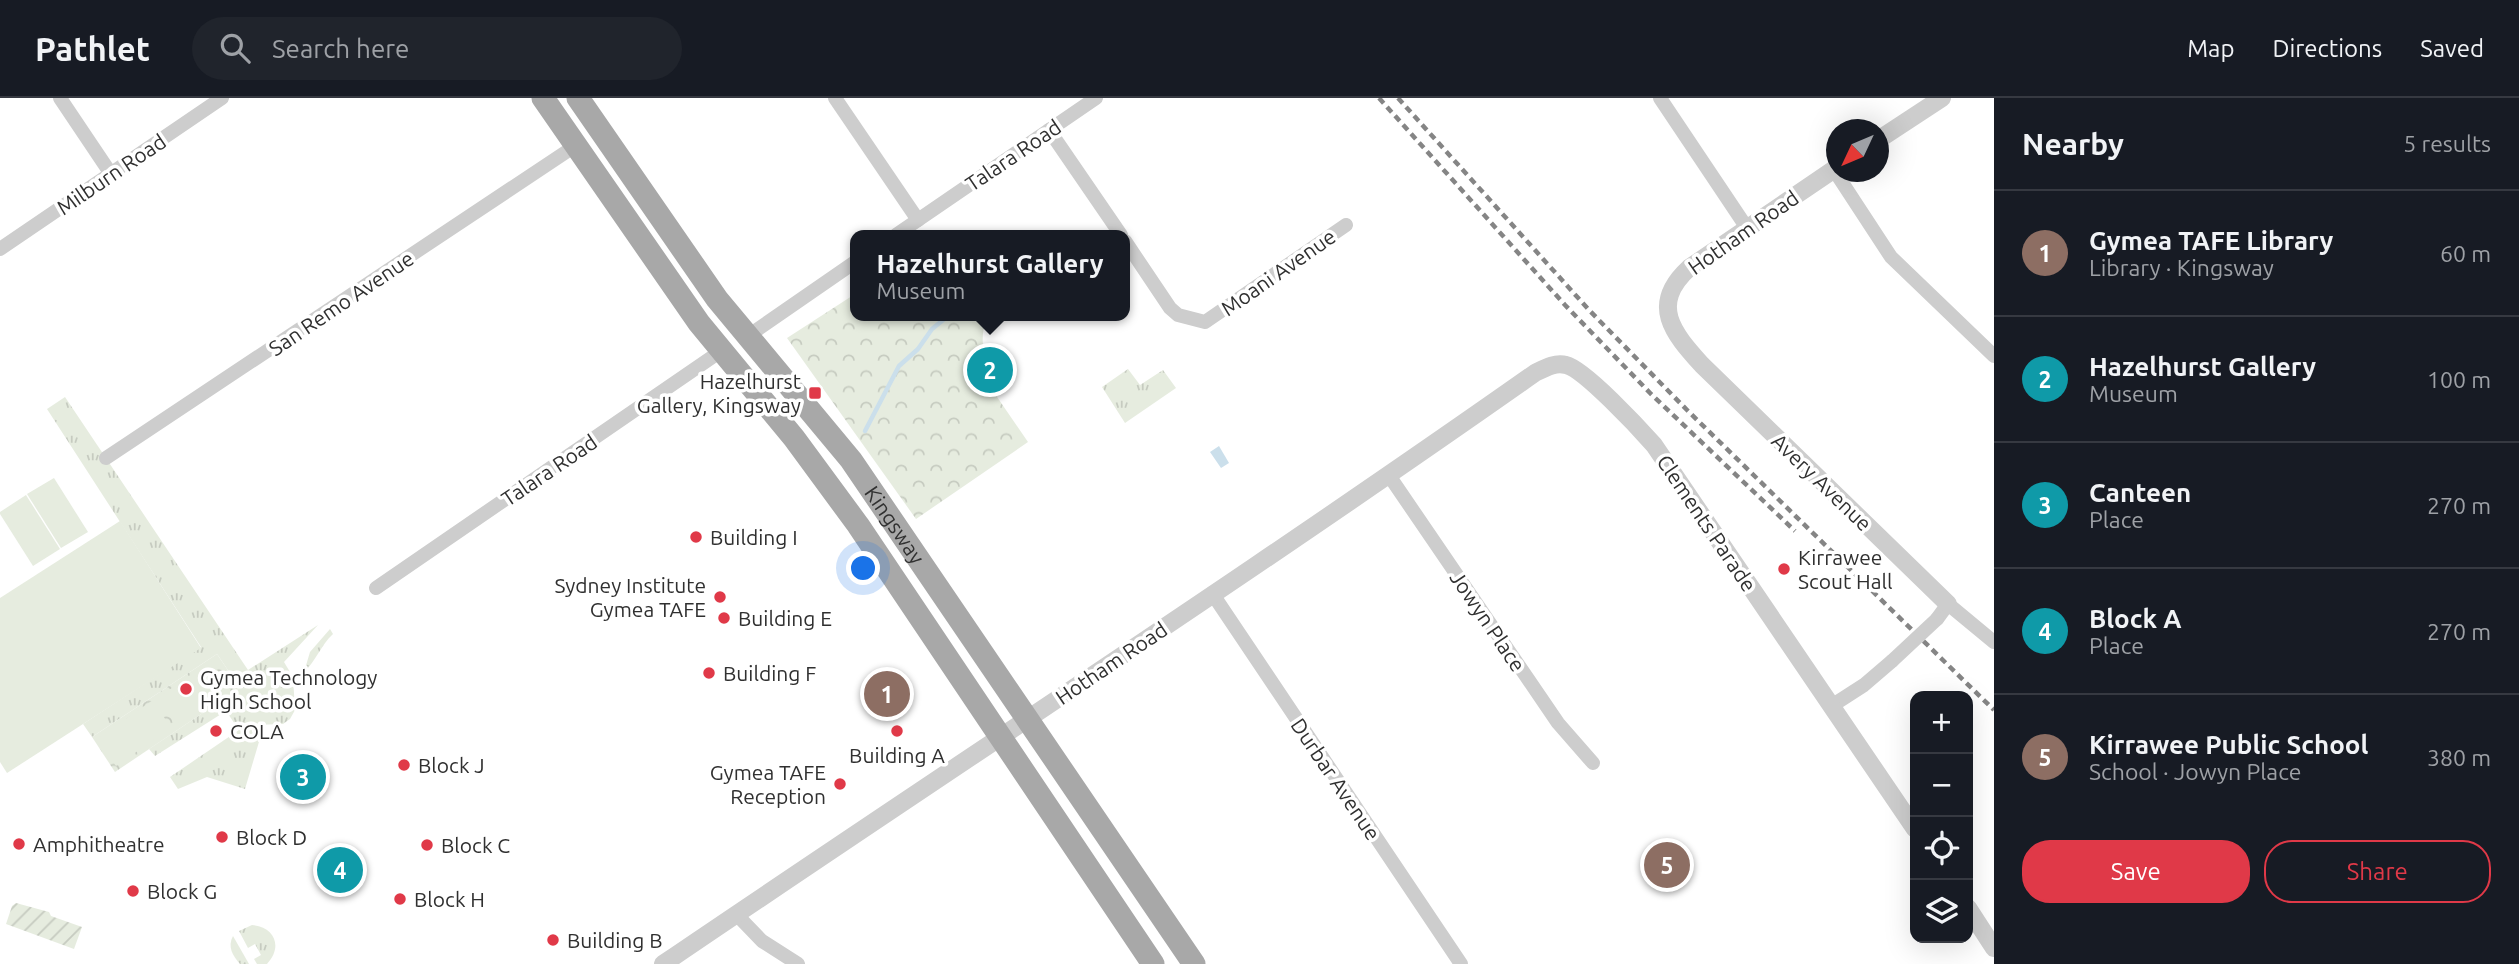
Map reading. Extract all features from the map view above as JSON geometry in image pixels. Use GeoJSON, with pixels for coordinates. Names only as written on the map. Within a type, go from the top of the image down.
{"type":"FeatureCollection","features":[{"type":"Feature","properties":{"kind":"main road","name":"Kingsway"},"geometry":{"type":"LineString","coordinates":[[543,98],[722,351],[825,478],[939,643],[1153,964]]}},
{"type":"Feature","properties":{"kind":"main road","name":"Kingsway"},"geometry":{"type":"LineString","coordinates":[[578,98],[682,251],[748,336],[851,460],[1194,964]]}},
{"type":"Feature","properties":{"kind":"street"},"geometry":{"type":"LineString","coordinates":[[60,98],[111,174]]}},
{"type":"Feature","properties":{"kind":"street","name":"Milburn Road"},"geometry":{"type":"LineString","coordinates":[[0,249],[222,98]]}},
{"type":"Feature","properties":{"kind":"street"},"geometry":{"type":"LineString","coordinates":[[835,98],[918,220]]}},
{"type":"Feature","properties":{"kind":"street","name":"Talara Road"},"geometry":{"type":"LineString","coordinates":[[903,230],[1096,98]]}},
{"type":"Feature","properties":{"kind":"street"},"geometry":{"type":"LineString","coordinates":[[1660,98],[1747,228]]}},
{"type":"Feature","properties":{"kind":"street"},"geometry":{"type":"LineString","coordinates":[[1889,133],[1942,98]]}},
{"type":"Feature","properties":{"kind":"street"},"geometry":{"type":"LineString","coordinates":[[1049,130],[1118,230]]}},
{"type":"Feature","properties":{"kind":"street","name":"San Remo Avenue"},"geometry":{"type":"LineString","coordinates":[[106,458],[575,146]]}},
{"type":"Feature","properties":{"kind":"street","name":"Hotham Road"},"geometry":{"type":"LineString","coordinates":[[1668,310],[1672,291],[1681,276],[1826,175]]}},
{"type":"Feature","properties":{"kind":"street"},"geometry":{"type":"LineString","coordinates":[[1843,182],[1891,257],[1994,356]]}},
{"type":"Feature","properties":{"kind":"street","name":"Moani Avenue"},"geometry":{"type":"LineString","coordinates":[[1130,248],[1170,308],[1178,315],[1205,322],[1346,225]]}},
{"type":"Feature","properties":{"kind":"street"},"geometry":{"type":"LineString","coordinates":[[748,336],[850,265]]}},
{"type":"Feature","properties":{"kind":"street","name":"Avery Avenue"},"geometry":{"type":"LineString","coordinates":[[1668,310],[1673,331],[1702,365],[1948,604],[1994,642]]}},
{"type":"Feature","properties":{"kind":"street","name":"Talara Road"},"geometry":{"type":"LineString","coordinates":[[376,588],[722,351]]}},
{"type":"Feature","properties":{"kind":"street","name":"Hotham Road"},"geometry":{"type":"LineString","coordinates":[[663,964],[1535,373],[1559,364]]}},
{"type":"Feature","properties":{"kind":"street","name":"Clements Parade"},"geometry":{"type":"LineString","coordinates":[[1559,364],[1573,368],[1581,374],[1654,445],[1833,705],[1910,822]]}},
{"type":"Feature","properties":{"kind":"street","name":"Jowyn Place"},"geometry":{"type":"LineString","coordinates":[[1388,474],[1558,723],[1593,763]]}},
{"type":"Feature","properties":{"kind":"street","name":"Durbar Avenue"},"geometry":{"type":"LineString","coordinates":[[1212,593],[1461,964]]}},
{"type":"Feature","properties":{"kind":"street"},"geometry":{"type":"LineString","coordinates":[[1833,705],[1864,685],[1892,661],[1948,604]]}},
{"type":"Feature","properties":{"kind":"street"},"geometry":{"type":"LineString","coordinates":[[736,914],[762,941],[798,964]]}},
{"type":"Feature","properties":{"kind":"street"},"geometry":{"type":"LineString","coordinates":[[1973,916],[1994,947]]}},
{"type":"Feature","properties":{"kind":"green space"},"geometry":{"type":"Polygon","coordinates":[[[850,297],[850,321],[986,321],[983,342],[985,355],[992,367],[982,375],[1028,442],[916,519],[787,338],[850,297]]]}},
{"type":"Feature","properties":{"kind":"green space"},"geometry":{"type":"Polygon","coordinates":[[[1128,369],[1140,385],[1163,370],[1176,388],[1125,423],[1102,387],[1128,369]]]}},
{"type":"Feature","properties":{"kind":"green space"},"geometry":{"type":"Polygon","coordinates":[[[65,397],[248,670],[318,625],[284,662],[293,677],[295,710],[290,719],[283,724],[253,725],[252,732],[261,735],[245,789],[207,777],[178,789],[170,777],[239,730],[226,711],[155,756],[149,749],[240,688],[217,654],[92,737],[83,724],[201,647],[47,409],[65,397]]]}},
{"type":"Feature","properties":{"kind":"green space"},"geometry":{"type":"Polygon","coordinates":[[[54,478],[88,532],[61,548],[27,494],[54,478]]]}},
{"type":"Feature","properties":{"kind":"green space"},"geometry":{"type":"Polygon","coordinates":[[[26,495],[60,549],[33,566],[0,514],[26,495]]]}},
{"type":"Feature","properties":{"kind":"green space"},"geometry":{"type":"Polygon","coordinates":[[[120,521],[201,648],[7,773],[0,762],[0,598],[120,521]]]}},
{"type":"Feature","properties":{"kind":"green space"},"geometry":{"type":"Polygon","coordinates":[[[330,629],[333,634],[304,672],[310,652],[330,629]]]}},
{"type":"Feature","properties":{"kind":"green space"},"geometry":{"type":"Polygon","coordinates":[[[217,654],[240,688],[115,772],[92,737],[217,654]]]}},
{"type":"Feature","properties":{"kind":"green space"},"geometry":{"type":"Polygon","coordinates":[[[211,661],[230,689],[179,723],[160,696],[211,661]]]}},
{"type":"Feature","properties":{"kind":"green space"},"geometry":{"type":"Polygon","coordinates":[[[153,700],[171,728],[116,766],[96,739],[153,700]]]}},
{"type":"Feature","properties":{"kind":"green space"},"geometry":{"type":"Polygon","coordinates":[[[16,903],[49,912],[51,916],[82,927],[74,949],[6,924],[12,906],[16,903]]]}},
{"type":"Feature","properties":{"kind":"green space"},"geometry":{"type":"Polygon","coordinates":[[[252,925],[266,930],[274,939],[275,951],[267,964],[257,964],[254,959],[261,955],[255,944],[248,948],[239,931],[252,925]]]}},
{"type":"Feature","properties":{"kind":"green space"},"geometry":{"type":"Polygon","coordinates":[[[233,936],[249,964],[240,964],[233,955],[233,936]]]}},
{"type":"Feature","properties":{"kind":"water"},"geometry":{"type":"Polygon","coordinates":[[[1219,446],[1229,463],[1221,468],[1210,452],[1219,446]]]}},
{"type":"Feature","properties":{"kind":"waterway"},"geometry":{"type":"LineString","coordinates":[[865,431],[899,366],[942,321]]}},
{"type":"Feature","properties":{"kind":"railway"},"geometry":{"type":"LineString","coordinates":[[1379,98],[1565,305],[1651,394],[1795,531]]}},
{"type":"Feature","properties":{"kind":"railway"},"geometry":{"type":"LineString","coordinates":[[1398,98],[1589,310],[1687,410],[1994,710]]}},
{"type":"Feature","properties":{"kind":"place","name":"Hazelhurst Gallery"},"geometry":{"type":"Point","coordinates":[990,370]}},
{"type":"Feature","properties":{"kind":"place","name":"Hazelhurst Gallery, Kingsway"},"geometry":{"type":"Point","coordinates":[815,393]}},
{"type":"Feature","properties":{"kind":"place","name":"Building I"},"geometry":{"type":"Point","coordinates":[696,537]}},
{"type":"Feature","properties":{"kind":"place","name":"Kirrawee Scout Hall"},"geometry":{"type":"Point","coordinates":[1784,569]}},
{"type":"Feature","properties":{"kind":"place","name":"Sydney Institute Gymea TAFE"},"geometry":{"type":"Point","coordinates":[720,597]}},
{"type":"Feature","properties":{"kind":"place","name":"Building E"},"geometry":{"type":"Point","coordinates":[724,618]}},
{"type":"Feature","properties":{"kind":"place","name":"Building F"},"geometry":{"type":"Point","coordinates":[709,673]}},
{"type":"Feature","properties":{"kind":"place","name":"Gymea Technology High School"},"geometry":{"type":"Point","coordinates":[186,689]}},
{"type":"Feature","properties":{"kind":"place","name":"Gymea TAFE Library"},"geometry":{"type":"Point","coordinates":[887,694]}},
{"type":"Feature","properties":{"kind":"place","name":"COLA"},"geometry":{"type":"Point","coordinates":[216,731]}},
{"type":"Feature","properties":{"kind":"place","name":"Building A"},"geometry":{"type":"Point","coordinates":[897,731]}},
{"type":"Feature","properties":{"kind":"place","name":"Block J"},"geometry":{"type":"Point","coordinates":[404,765]}},
{"type":"Feature","properties":{"kind":"place","name":"Canteen"},"geometry":{"type":"Point","coordinates":[303,777]}},
{"type":"Feature","properties":{"kind":"place","name":"Gymea TAFE Reception"},"geometry":{"type":"Point","coordinates":[840,784]}},
{"type":"Feature","properties":{"kind":"place","name":"Block D"},"geometry":{"type":"Point","coordinates":[222,837]}},
{"type":"Feature","properties":{"kind":"place","name":"Amphitheatre"},"geometry":{"type":"Point","coordinates":[19,844]}},
{"type":"Feature","properties":{"kind":"place","name":"Block C"},"geometry":{"type":"Point","coordinates":[427,845]}},
{"type":"Feature","properties":{"kind":"place","name":"Kirrawee Public School"},"geometry":{"type":"Point","coordinates":[1667,865]}},
{"type":"Feature","properties":{"kind":"place","name":"Block A"},"geometry":{"type":"Point","coordinates":[340,870]}},
{"type":"Feature","properties":{"kind":"place","name":"Block G"},"geometry":{"type":"Point","coordinates":[133,891]}},
{"type":"Feature","properties":{"kind":"place","name":"Block H"},"geometry":{"type":"Point","coordinates":[400,899]}},
{"type":"Feature","properties":{"kind":"place","name":"Building B"},"geometry":{"type":"Point","coordinates":[553,940]}}]}
